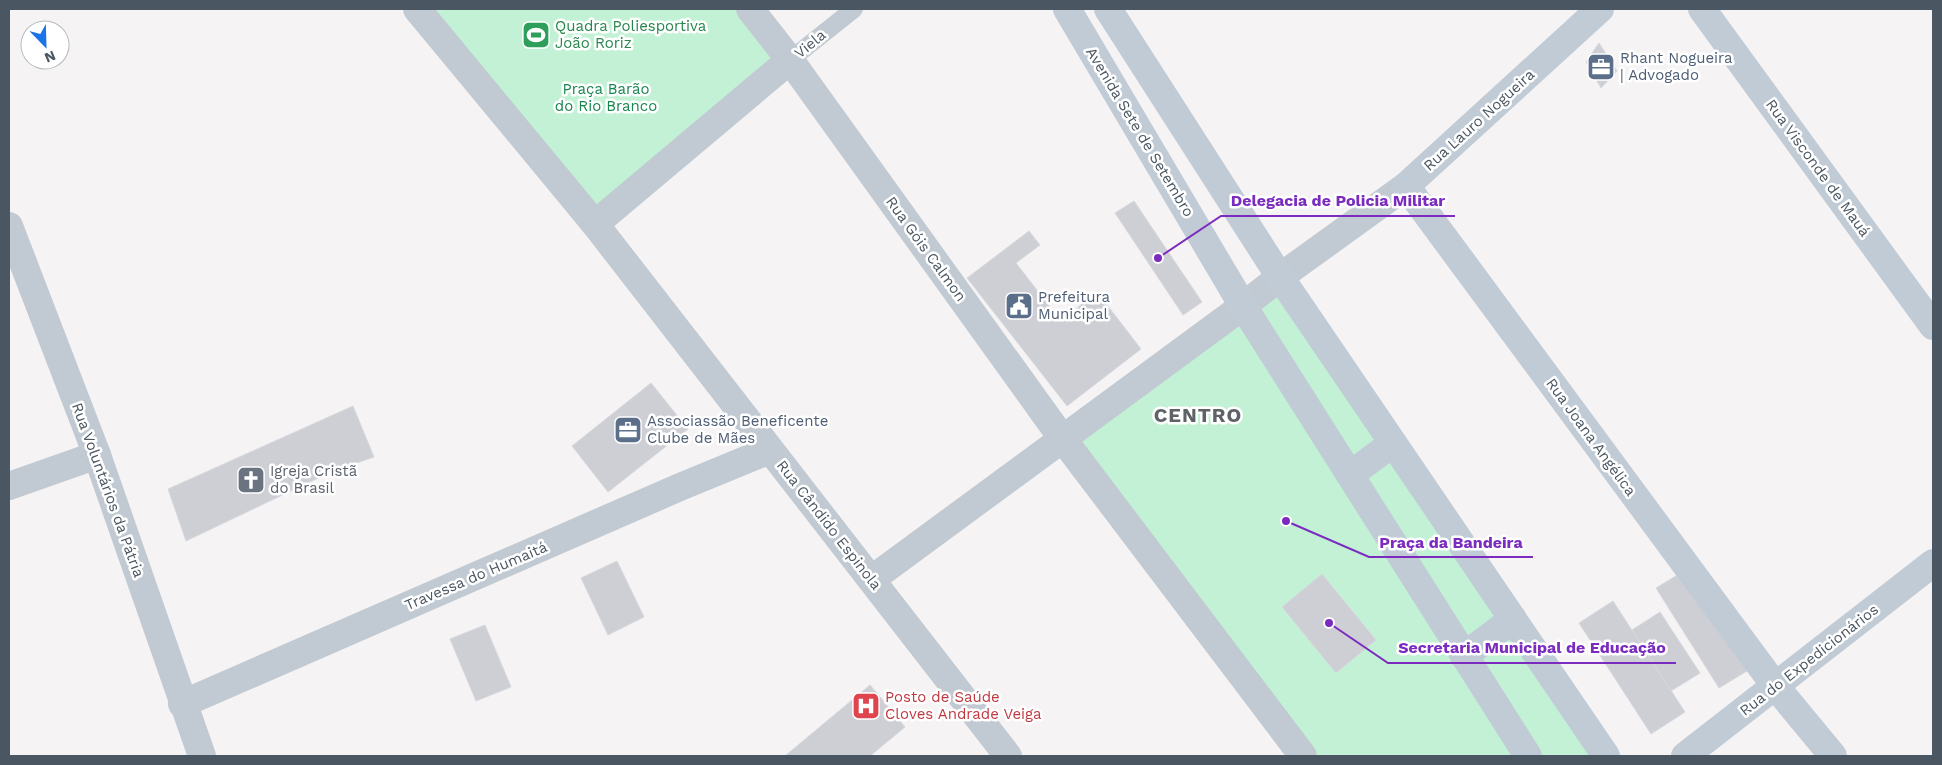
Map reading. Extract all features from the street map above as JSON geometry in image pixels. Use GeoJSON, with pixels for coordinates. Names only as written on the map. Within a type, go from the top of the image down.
{"type":"FeatureCollection","features":[{"type":"Feature","properties":{"kind":"street"},"geometry":{"type":"LineString","coordinates":[[418,9],[595,224],[790,60],[750,9]]}},
{"type":"Feature","properties":{"kind":"street","name":"Avenida Sete de Setembro"},"geometry":{"type":"LineString","coordinates":[[1067,9],[1243,306],[1528,756]]}},
{"type":"Feature","properties":{"kind":"street"},"geometry":{"type":"LineString","coordinates":[[1108,9],[1280,277],[1606,756]]}},
{"type":"Feature","properties":{"kind":"street","name":"Rua Lauro Nogueira"},"geometry":{"type":"LineString","coordinates":[[872,579],[1406,186],[1600,9]]}},
{"type":"Feature","properties":{"kind":"street","name":"Rua Visconde de Mauá"},"geometry":{"type":"LineString","coordinates":[[1702,9],[1933,326]]}},
{"type":"Feature","properties":{"kind":"street","name":"Rua Góis Calmon"},"geometry":{"type":"LineString","coordinates":[[790,60],[1062,438],[1302,756]]}},
{"type":"Feature","properties":{"kind":"street","name":"Rua Joana Angélica"},"geometry":{"type":"LineString","coordinates":[[1406,186],[1776,687],[1833,756]]}},
{"type":"Feature","properties":{"kind":"street","name":"Rua Cândido Espinola"},"geometry":{"type":"LineString","coordinates":[[595,224],[1008,756]]}},
{"type":"Feature","properties":{"kind":"street","name":"Rua Voluntários da Pátria"},"geometry":{"type":"LineString","coordinates":[[9,226],[97,455],[182,704],[202,756]]}},
{"type":"Feature","properties":{"kind":"street"},"geometry":{"type":"LineString","coordinates":[[1350,475],[1393,443]]}},
{"type":"Feature","properties":{"kind":"street","name":"Travessa do Humaitá"},"geometry":{"type":"LineString","coordinates":[[182,704],[671,491],[770,450]]}},
{"type":"Feature","properties":{"kind":"street"},"geometry":{"type":"LineString","coordinates":[[9,486],[97,455]]}},
{"type":"Feature","properties":{"kind":"street","name":"Rua do Expedicionários"},"geometry":{"type":"LineString","coordinates":[[1685,756],[1933,563]]}},
{"type":"Feature","properties":{"kind":"street"},"geometry":{"type":"LineString","coordinates":[[1464,656],[1512,619]]}},
{"type":"Feature","properties":{"kind":"lane","name":"Viela"},"geometry":{"type":"LineString","coordinates":[[790,60],[854,9]]}},
{"type":"Feature","properties":{"kind":"green space","name":"Praça Barão do Rio Branco"},"geometry":{"type":"Polygon","coordinates":[[[417,9],[750,9],[790,60],[595,224],[417,9]]]}},
{"type":"Feature","properties":{"kind":"green space"},"geometry":{"type":"Polygon","coordinates":[[[1280,277],[1606,756],[1303,756],[1062,438],[1280,277]]]}},
{"type":"Feature","properties":{"kind":"building","name":"Rhant Nogueira | Advogado"},"geometry":{"type":"Polygon","coordinates":[[[1599,43],[1617,71],[1601,88],[1586,62],[1599,43]]]}},
{"type":"Feature","properties":{"kind":"building"},"geometry":{"type":"Polygon","coordinates":[[[1134,201],[1202,302],[1183,315],[1115,213],[1134,201]]]}},
{"type":"Feature","properties":{"kind":"building","name":"Prefeitura Municipal"},"geometry":{"type":"Polygon","coordinates":[[[1029,231],[1040,245],[1016,263],[1061,321],[1097,292],[1141,349],[1067,406],[967,278],[1029,231]]]}},
{"type":"Feature","properties":{"kind":"building"},"geometry":{"type":"Polygon","coordinates":[[[651,383],[688,429],[608,492],[572,446],[651,383]]]}},
{"type":"Feature","properties":{"kind":"building","name":"Igreja Cristã do Brasil"},"geometry":{"type":"Polygon","coordinates":[[[353,406],[374,457],[333,471],[186,541],[168,489],[353,406]]]}},
{"type":"Feature","properties":{"kind":"building"},"geometry":{"type":"Polygon","coordinates":[[[617,561],[644,617],[608,635],[581,578],[617,561]]]}},
{"type":"Feature","properties":{"kind":"building"},"geometry":{"type":"Polygon","coordinates":[[[1684,571],[1747,671],[1719,688],[1656,588],[1684,571]]]}},
{"type":"Feature","properties":{"kind":"building"},"geometry":{"type":"Polygon","coordinates":[[[1322,574],[1376,640],[1336,673],[1282,607],[1322,574]]]}},
{"type":"Feature","properties":{"kind":"building"},"geometry":{"type":"Polygon","coordinates":[[[1613,601],[1685,712],[1651,734],[1579,623],[1613,601]]]}},
{"type":"Feature","properties":{"kind":"building"},"geometry":{"type":"Polygon","coordinates":[[[1660,612],[1700,673],[1671,691],[1632,630],[1660,612]]]}},
{"type":"Feature","properties":{"kind":"building"},"geometry":{"type":"Polygon","coordinates":[[[485,625],[511,687],[476,701],[450,639],[485,625]]]}},
{"type":"Feature","properties":{"kind":"building","name":"Posto de Saúde Cloves Andrade Veiga"},"geometry":{"type":"Polygon","coordinates":[[[870,685],[905,727],[870,756],[785,756],[870,685]]]}},
{"type":"Feature","properties":{"kind":"place","name":"Quadra Poliesportiva João Roriz"},"geometry":{"type":"Point","coordinates":[536,35]}},
{"type":"Feature","properties":{"kind":"place","name":"Rhant Nogueira | Advogado"},"geometry":{"type":"Point","coordinates":[1601,67]}},
{"type":"Feature","properties":{"kind":"place","name":"Delegacia de Policia Militar"},"geometry":{"type":"Point","coordinates":[1158,258]}},
{"type":"Feature","properties":{"kind":"place","name":"Prefeitura Municipal"},"geometry":{"type":"Point","coordinates":[1019,306]}},
{"type":"Feature","properties":{"kind":"place","name":"Associassão Beneficente Clube de Mães"},"geometry":{"type":"Point","coordinates":[628,430]}},
{"type":"Feature","properties":{"kind":"place","name":"Igreja Cristã do Brasil"},"geometry":{"type":"Point","coordinates":[251,480]}},
{"type":"Feature","properties":{"kind":"place","name":"Praça da Bandeira"},"geometry":{"type":"Point","coordinates":[1286,521]}},
{"type":"Feature","properties":{"kind":"place","name":"Secretaria Municipal de Educação"},"geometry":{"type":"Point","coordinates":[1329,623]}},
{"type":"Feature","properties":{"kind":"place","name":"Posto de Saúde Cloves Andrade Veiga"},"geometry":{"type":"Point","coordinates":[866,706]}},
{"type":"Feature","properties":{"kind":"district","name":"CENTRO"},"geometry":{"type":"Point","coordinates":[1198,415]}}]}
